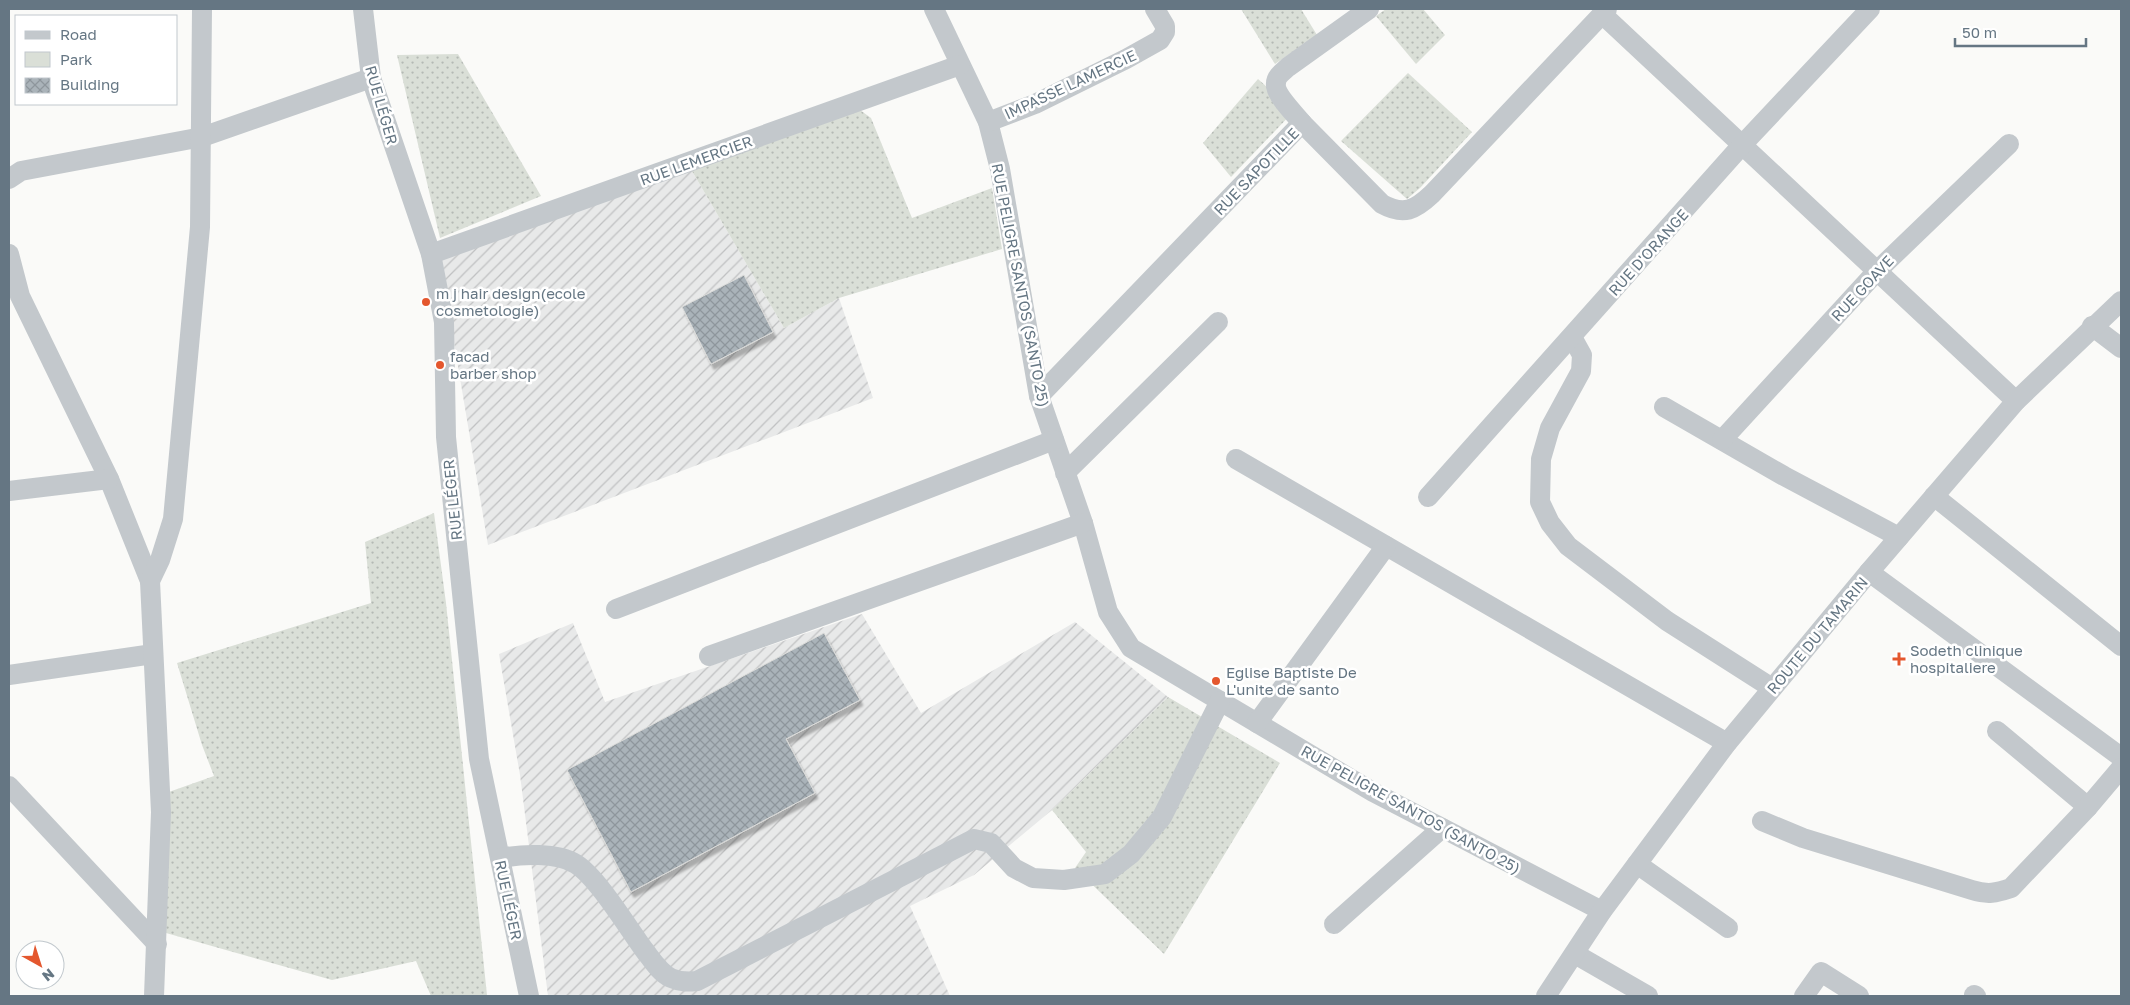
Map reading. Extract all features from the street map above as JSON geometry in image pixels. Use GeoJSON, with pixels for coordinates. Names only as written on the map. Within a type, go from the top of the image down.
{"type":"FeatureCollection","features":[{"type":"Feature","properties":{"kind":"street"},"geometry":{"type":"LineString","coordinates":[[150,581],[160,560],[173,519],[200,227],[202,9]]}},
{"type":"Feature","properties":{"kind":"street","name":"RUE LÉGER"},"geometry":{"type":"LineString","coordinates":[[363,9],[371,78],[431,254],[444,322],[446,437],[479,759],[529,996]]}},
{"type":"Feature","properties":{"kind":"street","name":"RUE PELIGRE SANTOS (SANTO 25)"},"geometry":{"type":"LineString","coordinates":[[934,9],[988,122],[1000,170],[1039,396],[1083,523],[1108,612],[1131,648],[1373,792],[1602,912]]}},
{"type":"Feature","properties":{"kind":"street","name":"IMPASSE LAMERCIE"},"geometry":{"type":"LineString","coordinates":[[988,122],[1036,104],[1160,40],[1165,32],[1165,26],[1154,9]]}},
{"type":"Feature","properties":{"kind":"street"},"geometry":{"type":"LineString","coordinates":[[1302,123],[1278,92],[1276,82],[1280,75],[1288,67],[1369,9]]}},
{"type":"Feature","properties":{"kind":"street","name":"RUE D'ORANGE"},"geometry":{"type":"LineString","coordinates":[[1428,497],[1742,146],[1870,9]]}},
{"type":"Feature","properties":{"kind":"street"},"geometry":{"type":"LineString","coordinates":[[1605,12],[1742,146],[2016,401]]}},
{"type":"Feature","properties":{"kind":"street","name":"RUE SAPOTILLE"},"geometry":{"type":"LineString","coordinates":[[1039,396],[1302,123],[1382,204],[1394,210],[1406,211],[1421,204],[1432,194],[1605,12]]}},
{"type":"Feature","properties":{"kind":"street","name":"RUE LEMERCIER"},"geometry":{"type":"LineString","coordinates":[[431,254],[960,65]]}},
{"type":"Feature","properties":{"kind":"street"},"geometry":{"type":"LineString","coordinates":[[9,179],[22,171],[202,137],[371,78]]}},
{"type":"Feature","properties":{"kind":"street","name":"RUE GOAVE"},"geometry":{"type":"LineString","coordinates":[[1722,440],[1876,271],[2009,144]]}},
{"type":"Feature","properties":{"kind":"street"},"geometry":{"type":"LineString","coordinates":[[9,254],[14,297],[109,479],[150,581],[162,812],[154,996]]}},
{"type":"Feature","properties":{"kind":"street","name":"ROUTE DU TAMARIN"},"geometry":{"type":"LineString","coordinates":[[1546,996],[1602,912],[1637,864],[1727,743],[1772,688],[1868,572],[2016,401],[2121,300]]}},
{"type":"Feature","properties":{"kind":"street"},"geometry":{"type":"LineString","coordinates":[[1065,474],[1218,322]]}},
{"type":"Feature","properties":{"kind":"street"},"geometry":{"type":"LineString","coordinates":[[2092,326],[2121,348]]}},
{"type":"Feature","properties":{"kind":"street"},"geometry":{"type":"LineString","coordinates":[[1572,337],[1582,355],[1581,371],[1550,428],[1541,459],[1540,502],[1550,523],[1568,546],[1667,621],[1772,688]]}},
{"type":"Feature","properties":{"kind":"street"},"geometry":{"type":"LineString","coordinates":[[1664,407],[1784,476],[1899,537]]}},
{"type":"Feature","properties":{"kind":"street"},"geometry":{"type":"LineString","coordinates":[[616,609],[1054,440]]}},
{"type":"Feature","properties":{"kind":"street"},"geometry":{"type":"LineString","coordinates":[[1236,459],[1727,743]]}},
{"type":"Feature","properties":{"kind":"street"},"geometry":{"type":"LineString","coordinates":[[9,490],[109,479]]}},
{"type":"Feature","properties":{"kind":"street"},"geometry":{"type":"LineString","coordinates":[[1934,496],[2121,646]]}},
{"type":"Feature","properties":{"kind":"street"},"geometry":{"type":"LineString","coordinates":[[709,656],[1083,523]]}},
{"type":"Feature","properties":{"kind":"street"},"geometry":{"type":"LineString","coordinates":[[1257,723],[1386,546]]}},
{"type":"Feature","properties":{"kind":"street"},"geometry":{"type":"LineString","coordinates":[[1868,572],[2121,757]]}},
{"type":"Feature","properties":{"kind":"street"},"geometry":{"type":"LineString","coordinates":[[9,675],[153,654]]}},
{"type":"Feature","properties":{"kind":"street"},"geometry":{"type":"LineString","coordinates":[[501,858],[519,854],[543,856],[575,864],[598,886],[654,964],[669,978],[682,982],[697,981],[974,839],[991,843],[1014,868],[1033,878],[1064,880],[1105,874],[1132,854],[1162,816],[1220,701]]}},
{"type":"Feature","properties":{"kind":"street"},"geometry":{"type":"LineString","coordinates":[[1997,731],[2088,807]]}},
{"type":"Feature","properties":{"kind":"street"},"geometry":{"type":"LineString","coordinates":[[1762,821],[1803,838],[1987,894],[2011,888],[2088,807],[2121,768]]}},
{"type":"Feature","properties":{"kind":"street"},"geometry":{"type":"LineString","coordinates":[[9,786],[157,944]]}},
{"type":"Feature","properties":{"kind":"street"},"geometry":{"type":"LineString","coordinates":[[1334,924],[1442,828]]}},
{"type":"Feature","properties":{"kind":"street"},"geometry":{"type":"LineString","coordinates":[[1637,864],[1728,928]]}},
{"type":"Feature","properties":{"kind":"street"},"geometry":{"type":"LineString","coordinates":[[1575,954],[1648,996]]}},
{"type":"Feature","properties":{"kind":"street"},"geometry":{"type":"LineString","coordinates":[[1804,996],[1821,972],[1859,996]]}},
{"type":"Feature","properties":{"kind":"shaded area"},"geometry":{"type":"Polygon","coordinates":[[[689,166],[784,328],[839,298],[873,398],[488,545],[440,259],[689,166]]]}},
{"type":"Feature","properties":{"kind":"shaded area"},"geometry":{"type":"Polygon","coordinates":[[[862,614],[921,713],[1075,622],[1168,697],[1052,810],[974,875],[910,906],[950,996],[548,996],[520,775],[499,654],[573,623],[605,702],[862,614]]]}},
{"type":"Feature","properties":{"kind":"green space"},"geometry":{"type":"Polygon","coordinates":[[[1241,9],[1301,9],[1317,35],[1275,64],[1241,9]]]}},
{"type":"Feature","properties":{"kind":"green space"},"geometry":{"type":"Polygon","coordinates":[[[1386,9],[1423,9],[1445,35],[1416,64],[1376,16],[1386,9]]]}},
{"type":"Feature","properties":{"kind":"green space"},"geometry":{"type":"Polygon","coordinates":[[[458,54],[541,196],[440,238],[397,55],[458,54]]]}},
{"type":"Feature","properties":{"kind":"green space"},"geometry":{"type":"Polygon","coordinates":[[[1408,73],[1472,132],[1420,188],[1407,199],[1341,141],[1408,73]]]}},
{"type":"Feature","properties":{"kind":"green space"},"geometry":{"type":"Polygon","coordinates":[[[1258,79],[1294,111],[1231,177],[1203,143],[1258,79]]]}},
{"type":"Feature","properties":{"kind":"green space"},"geometry":{"type":"Polygon","coordinates":[[[860,110],[871,118],[912,218],[992,188],[1002,249],[839,298],[784,328],[689,166],[860,110]]]}},
{"type":"Feature","properties":{"kind":"green space"},"geometry":{"type":"Polygon","coordinates":[[[434,513],[446,603],[487,995],[431,996],[416,961],[332,980],[166,933],[166,793],[214,776],[202,745],[177,663],[371,603],[365,542],[434,513]]]}},
{"type":"Feature","properties":{"kind":"green space"},"geometry":{"type":"Polygon","coordinates":[[[1168,697],[1280,763],[1164,954],[1075,868],[1086,852],[1052,810],[1168,697]]]}},
{"type":"Feature","properties":{"kind":"building"},"geometry":{"type":"Polygon","coordinates":[[[744,275],[773,332],[711,364],[682,307],[744,275]]]}},
{"type":"Feature","properties":{"kind":"building"},"geometry":{"type":"Polygon","coordinates":[[[824,633],[860,700],[786,739],[815,793],[631,892],[567,770],[824,633]]]}},
{"type":"Feature","properties":{"kind":"place","name":"m j hair design(ecole cosmetologie)"},"geometry":{"type":"Point","coordinates":[426,302]}},
{"type":"Feature","properties":{"kind":"place","name":"facad barber shop"},"geometry":{"type":"Point","coordinates":[440,365]}},
{"type":"Feature","properties":{"kind":"place","name":"Sodeth clinique hospitaliere"},"geometry":{"type":"Point","coordinates":[1899,659]}},
{"type":"Feature","properties":{"kind":"place","name":"Eglise Baptiste De L'unite de santo"},"geometry":{"type":"Point","coordinates":[1216,681]}}]}
